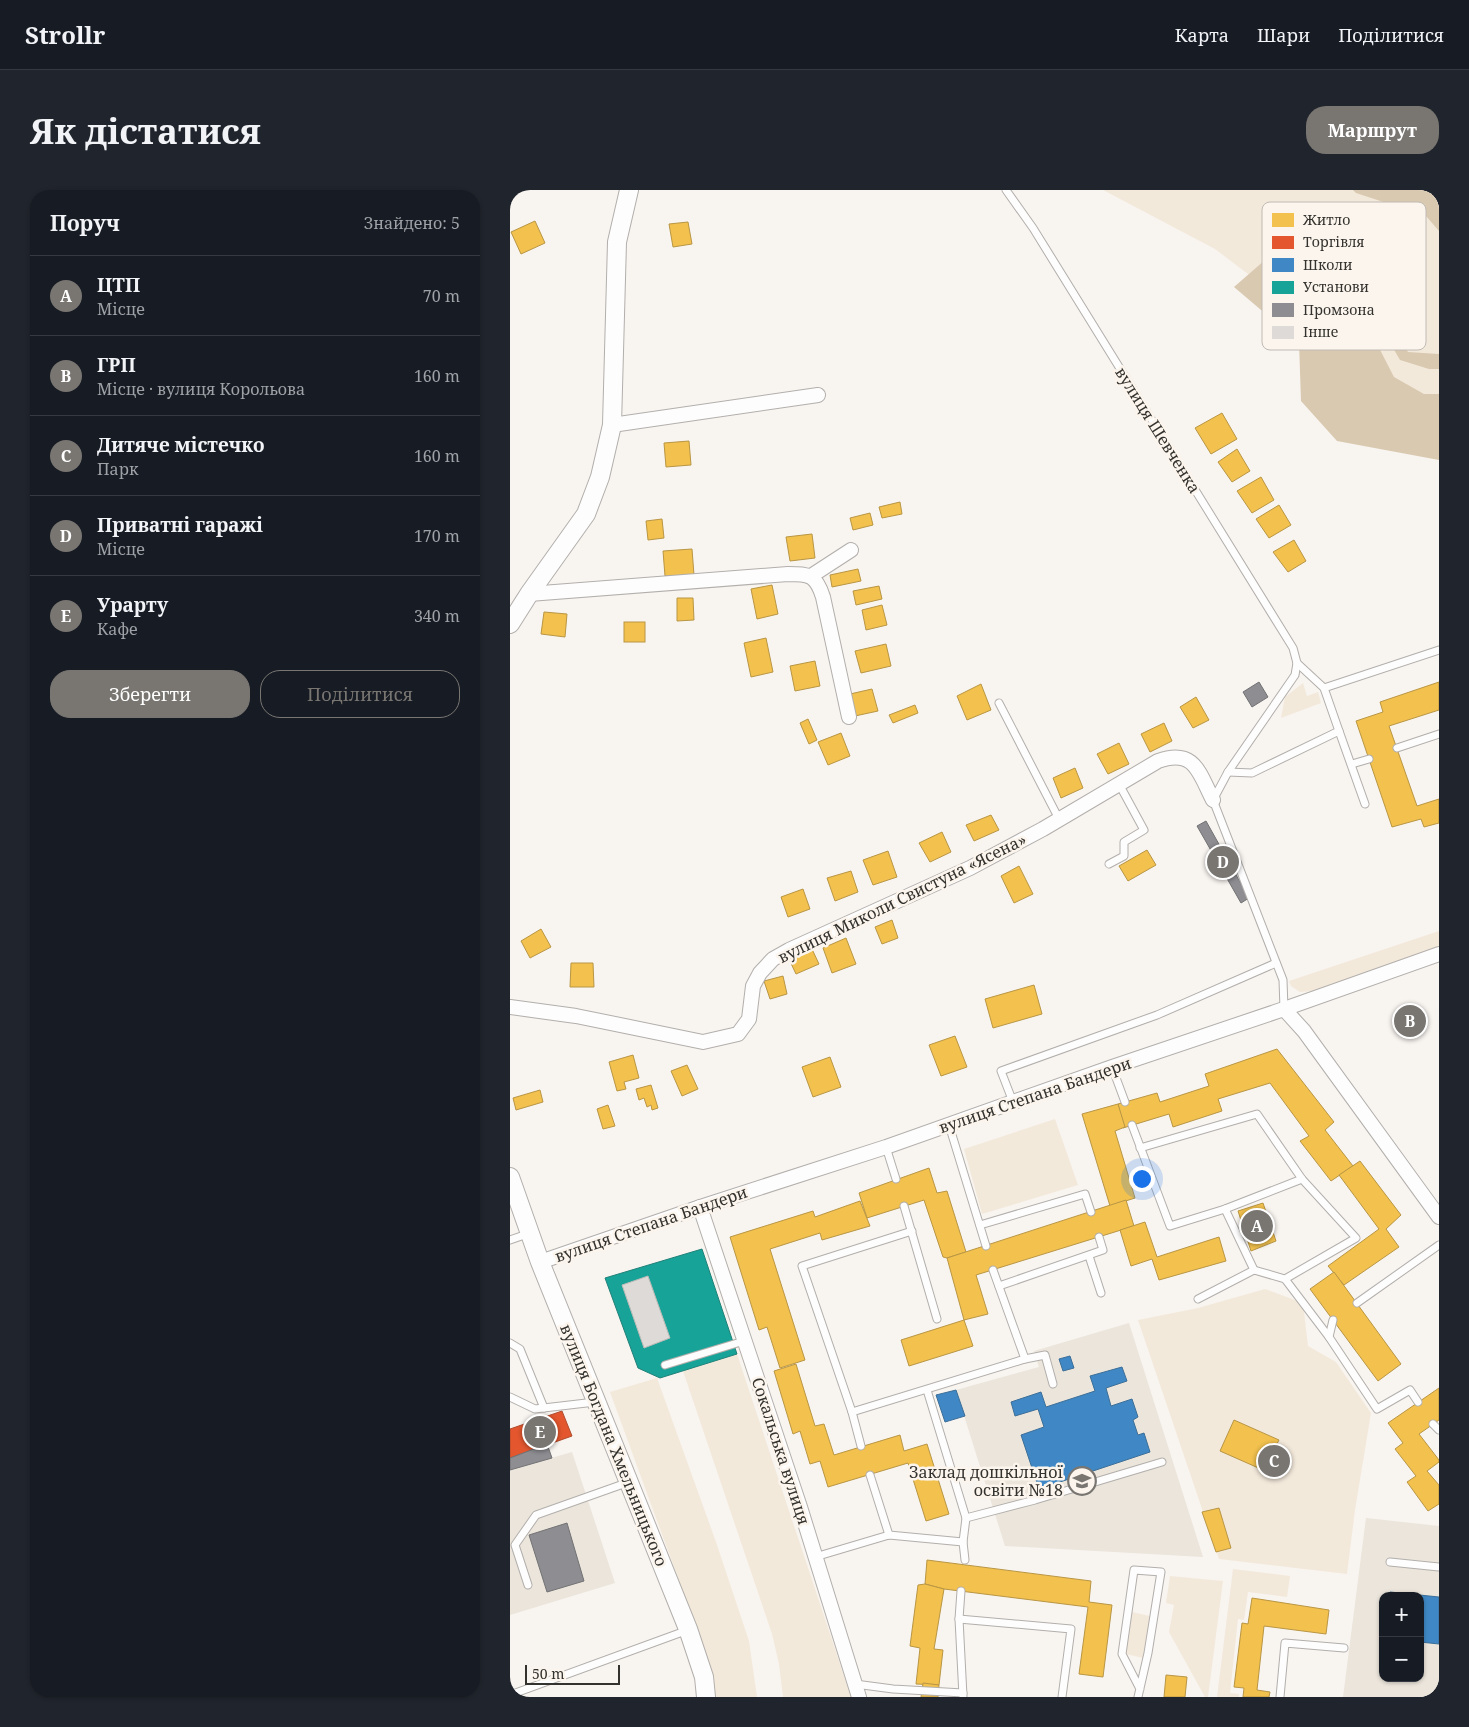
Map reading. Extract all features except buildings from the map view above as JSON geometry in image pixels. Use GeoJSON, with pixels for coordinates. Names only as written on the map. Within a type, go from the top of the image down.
{"type":"FeatureCollection","features":[{"type":"Feature","properties":{"kind":"street"},"geometry":{"type":"LineString","coordinates":[[510,624],[586,514],[600,477],[612,425],[617,242],[629,190]]}},
{"type":"Feature","properties":{"kind":"street"},"geometry":{"type":"LineString","coordinates":[[612,425],[818,395]]}},
{"type":"Feature","properties":{"kind":"street"},"geometry":{"type":"LineString","coordinates":[[529,594],[788,574],[811,576],[851,550]]}},
{"type":"Feature","properties":{"kind":"street"},"geometry":{"type":"LineString","coordinates":[[811,576],[818,583],[823,597],[850,717]]}},
{"type":"Feature","properties":{"kind":"street","name":"вулиця Миколи Свистуна «Ясена»"},"geometry":{"type":"LineString","coordinates":[[510,1007],[566,1014],[704,1042],[738,1034],[749,1018],[753,986],[760,973],[773,960],[789,950],[970,868],[1158,761],[1171,756],[1182,758],[1194,764],[1213,800]]}},
{"type":"Feature","properties":{"kind":"street","name":"вулиця Степана Бандери"},"geometry":{"type":"LineString","coordinates":[[540,1262],[700,1207],[886,1147],[1439,954]]}},
{"type":"Feature","properties":{"kind":"street"},"geometry":{"type":"LineString","coordinates":[[1284,1009],[1304,1031],[1439,1217]]}},
{"type":"Feature","properties":{"kind":"street","name":"вулиця Богдана Хмельницького"},"geometry":{"type":"LineString","coordinates":[[510,1177],[540,1262],[688,1629],[704,1677],[706,1697]]}},
{"type":"Feature","properties":{"kind":"street","name":"Сокальська вулиця"},"geometry":{"type":"LineString","coordinates":[[700,1207],[857,1691]]}},
{"type":"Feature","properties":{"kind":"lane","name":"вулиця Шевченка"},"geometry":{"type":"LineString","coordinates":[[1006,190],[1043,245],[1293,648],[1297,663]]}},
{"type":"Feature","properties":{"kind":"lane"},"geometry":{"type":"LineString","coordinates":[[1324,688],[1439,650]]}},
{"type":"Feature","properties":{"kind":"lane"},"geometry":{"type":"LineString","coordinates":[[1284,1009],[1283,980],[1213,800],[1228,772],[1295,675],[1297,663]]}},
{"type":"Feature","properties":{"kind":"lane"},"geometry":{"type":"LineString","coordinates":[[1297,663],[1324,688],[1365,804]]}},
{"type":"Feature","properties":{"kind":"lane"},"geometry":{"type":"LineString","coordinates":[[999,703],[1059,819]]}},
{"type":"Feature","properties":{"kind":"lane"},"geometry":{"type":"LineString","coordinates":[[1228,772],[1252,773],[1339,731]]}},
{"type":"Feature","properties":{"kind":"lane"},"geometry":{"type":"LineString","coordinates":[[1397,748],[1439,734]]}},
{"type":"Feature","properties":{"kind":"lane"},"geometry":{"type":"LineString","coordinates":[[1352,764],[1369,759]]}},
{"type":"Feature","properties":{"kind":"lane"},"geometry":{"type":"LineString","coordinates":[[1109,864],[1124,856],[1124,842],[1144,830],[1119,784]]}},
{"type":"Feature","properties":{"kind":"lane"},"geometry":{"type":"LineString","coordinates":[[1013,1102],[1001,1071],[1157,1015],[1276,963]]}},
{"type":"Feature","properties":{"kind":"lane"},"geometry":{"type":"LineString","coordinates":[[1112,1067],[1125,1102]]}},
{"type":"Feature","properties":{"kind":"lane"},"geometry":{"type":"LineString","coordinates":[[1140,1148],[1257,1114],[1302,1178],[1356,1238],[1285,1279]]}},
{"type":"Feature","properties":{"kind":"lane"},"geometry":{"type":"LineString","coordinates":[[949,1125],[986,1246]]}},
{"type":"Feature","properties":{"kind":"lane"},"geometry":{"type":"LineString","coordinates":[[1132,1125],[1170,1226],[1225,1209],[1302,1178]]}},
{"type":"Feature","properties":{"kind":"lane"},"geometry":{"type":"LineString","coordinates":[[886,1147],[896,1179]]}},
{"type":"Feature","properties":{"kind":"lane"},"geometry":{"type":"LineString","coordinates":[[980,1225],[1085,1194],[1091,1212]]}},
{"type":"Feature","properties":{"kind":"lane"},"geometry":{"type":"LineString","coordinates":[[904,1206],[937,1319]]}},
{"type":"Feature","properties":{"kind":"lane"},"geometry":{"type":"LineString","coordinates":[[1225,1209],[1254,1270]]}},
{"type":"Feature","properties":{"kind":"lane"},"geometry":{"type":"LineString","coordinates":[[861,1446],[852,1412],[802,1266],[912,1231]]}},
{"type":"Feature","properties":{"kind":"lane"},"geometry":{"type":"LineString","coordinates":[[510,1240],[530,1233]]}},
{"type":"Feature","properties":{"kind":"lane"},"geometry":{"type":"LineString","coordinates":[[999,1286],[1103,1250],[1099,1237]]}},
{"type":"Feature","properties":{"kind":"lane"},"geometry":{"type":"LineString","coordinates":[[1357,1303],[1439,1246]]}},
{"type":"Feature","properties":{"kind":"lane"},"geometry":{"type":"LineString","coordinates":[[1089,1256],[1102,1293]]}},
{"type":"Feature","properties":{"kind":"lane"},"geometry":{"type":"LineString","coordinates":[[993,1270],[1025,1359]]}},
{"type":"Feature","properties":{"kind":"lane"},"geometry":{"type":"LineString","coordinates":[[1198,1299],[1254,1270],[1285,1279],[1329,1337],[1377,1409],[1410,1390],[1418,1402]]}},
{"type":"Feature","properties":{"kind":"lane"},"geometry":{"type":"LineString","coordinates":[[1329,1337],[1333,1320]]}},
{"type":"Feature","properties":{"kind":"lane"},"geometry":{"type":"LineString","coordinates":[[665,1365],[744,1341]]}},
{"type":"Feature","properties":{"kind":"lane"},"geometry":{"type":"LineString","coordinates":[[510,1344],[520,1349],[544,1408]]}},
{"type":"Feature","properties":{"kind":"lane"},"geometry":{"type":"LineString","coordinates":[[852,1412],[1025,1359],[1045,1355],[1053,1384]]}},
{"type":"Feature","properties":{"kind":"lane"},"geometry":{"type":"LineString","coordinates":[[927,1390],[966,1518],[963,1542],[965,1560]]}},
{"type":"Feature","properties":{"kind":"lane"},"geometry":{"type":"LineString","coordinates":[[510,1397],[535,1409],[598,1402]]}},
{"type":"Feature","properties":{"kind":"lane"},"geometry":{"type":"LineString","coordinates":[[1433,1424],[1439,1430]]}},
{"type":"Feature","properties":{"kind":"lane"},"geometry":{"type":"LineString","coordinates":[[966,1518],[1035,1500],[1162,1462]]}},
{"type":"Feature","properties":{"kind":"lane"},"geometry":{"type":"LineString","coordinates":[[870,1475],[889,1535]]}},
{"type":"Feature","properties":{"kind":"lane"},"geometry":{"type":"LineString","coordinates":[[528,1585],[515,1545],[536,1515],[629,1482]]}},
{"type":"Feature","properties":{"kind":"lane"},"geometry":{"type":"LineString","coordinates":[[815,1558],[889,1535],[963,1542]]}},
{"type":"Feature","properties":{"kind":"lane"},"geometry":{"type":"LineString","coordinates":[[1390,1562],[1439,1567]]}},
{"type":"Feature","properties":{"kind":"lane"},"geometry":{"type":"LineString","coordinates":[[1138,1697],[1140,1689],[1148,1653],[1161,1572],[1134,1570],[1122,1654],[1140,1689]]}},
{"type":"Feature","properties":{"kind":"lane"},"geometry":{"type":"LineString","coordinates":[[857,1691],[893,1689],[963,1695],[958,1619],[961,1591]]}},
{"type":"Feature","properties":{"kind":"lane"},"geometry":{"type":"LineString","coordinates":[[958,1619],[1071,1630],[1062,1697]]}},
{"type":"Feature","properties":{"kind":"lane"},"geometry":{"type":"LineString","coordinates":[[510,1695],[688,1629]]}},
{"type":"Feature","properties":{"kind":"lane"},"geometry":{"type":"LineString","coordinates":[[1280,1697],[1286,1643],[1344,1648]]}},
{"type":"Feature","properties":{"kind":"shaded area"},"geometry":{"type":"Polygon","coordinates":[[[1103,190],[1439,190],[1439,417],[1348,350],[1426,350],[1426,202],[1262,202],[1262,285],[1215,249],[1103,190]]]}},
{"type":"Feature","properties":{"kind":"shaded area"},"geometry":{"type":"Polygon","coordinates":[[[1353,190],[1439,190],[1439,231],[1426,216],[1426,202],[1383,202],[1356,193],[1353,190]]]}},
{"type":"Feature","properties":{"kind":"shaded area"},"geometry":{"type":"Polygon","coordinates":[[[1262,263],[1262,311],[1234,287],[1262,263]]]}},
{"type":"Feature","properties":{"kind":"shaded area"},"geometry":{"type":"Polygon","coordinates":[[[1299,350],[1380,350],[1394,377],[1424,394],[1439,394],[1439,460],[1337,441],[1301,401],[1299,350]]]}},
{"type":"Feature","properties":{"kind":"shaded area"},"geometry":{"type":"Polygon","coordinates":[[[1394,350],[1439,354],[1439,369],[1429,369],[1400,360],[1394,350]]]}},
{"type":"Feature","properties":{"kind":"shaded area"},"geometry":{"type":"Polygon","coordinates":[[[1303,683],[1307,696],[1318,692],[1321,703],[1281,718],[1285,697],[1303,683]]]}},
{"type":"Feature","properties":{"kind":"shaded area"},"geometry":{"type":"Polygon","coordinates":[[[1439,931],[1439,947],[1313,991],[1300,992],[1291,986],[1289,981],[1439,931]]]}},
{"type":"Feature","properties":{"kind":"shaded area"},"geometry":{"type":"Polygon","coordinates":[[[1055,1119],[1078,1185],[982,1214],[964,1149],[1055,1119]]]}},
{"type":"Feature","properties":{"kind":"shaded area"},"geometry":{"type":"Polygon","coordinates":[[[1265,1289],[1303,1303],[1308,1346],[1336,1362],[1371,1413],[1355,1510],[1347,1574],[1219,1559],[1138,1320],[1198,1308],[1265,1289]]]}},
{"type":"Feature","properties":{"kind":"shaded area","name":"Заклад дошкільної освіти №18"},"geometry":{"type":"Polygon","coordinates":[[[1129,1323],[1203,1557],[1005,1546],[956,1390],[1039,1367],[1034,1351],[1129,1323]]]}},
{"type":"Feature","properties":{"kind":"shaded area"},"geometry":{"type":"Polygon","coordinates":[[[737,1354],[851,1697],[783,1697],[779,1664],[772,1634],[683,1371],[737,1354]]]}},
{"type":"Feature","properties":{"kind":"shaded area"},"geometry":{"type":"Polygon","coordinates":[[[657,1378],[716,1542],[749,1641],[757,1697],[714,1697],[709,1663],[610,1392],[657,1378]]]}},
{"type":"Feature","properties":{"kind":"shaded area"},"geometry":{"type":"Polygon","coordinates":[[[572,1452],[615,1583],[510,1615],[510,1470],[572,1452]]]}},
{"type":"Feature","properties":{"kind":"shaded area"},"geometry":{"type":"Polygon","coordinates":[[[1366,1518],[1439,1526],[1439,1697],[1343,1697],[1366,1518]]]}},
{"type":"Feature","properties":{"kind":"shaded area"},"geometry":{"type":"Polygon","coordinates":[[[1233,1569],[1290,1576],[1287,1597],[1248,1592],[1244,1620],[1238,1619],[1230,1693],[1239,1694],[1239,1697],[1217,1697],[1233,1569]]]}},
{"type":"Feature","properties":{"kind":"shaded area"},"geometry":{"type":"Polygon","coordinates":[[[1170,1576],[1223,1581],[1208,1697],[1205,1697],[1169,1632],[1174,1605],[1166,1603],[1170,1576]]]}},
{"type":"Feature","properties":{"kind":"shaded area"},"geometry":{"type":"Polygon","coordinates":[[[1132,1612],[1150,1616],[1143,1658],[1126,1654],[1132,1612]]]}},
{"type":"Feature","properties":{"kind":"place","name":"Приватні гаражі"},"geometry":{"type":"Point","coordinates":[1223,862]}},
{"type":"Feature","properties":{"kind":"place","name":"ГРП"},"geometry":{"type":"Point","coordinates":[1410,1021]}},
{"type":"Feature","properties":{"kind":"place","name":"ЦТП"},"geometry":{"type":"Point","coordinates":[1257,1226]}},
{"type":"Feature","properties":{"kind":"place","name":"Урарту"},"geometry":{"type":"Point","coordinates":[540,1432]}},
{"type":"Feature","properties":{"kind":"place","name":"Дитяче містечко"},"geometry":{"type":"Point","coordinates":[1274,1461]}},
{"type":"Feature","properties":{"kind":"place","name":"Заклад дошкільної освіти №18"},"geometry":{"type":"Point","coordinates":[1082,1481]}}]}
